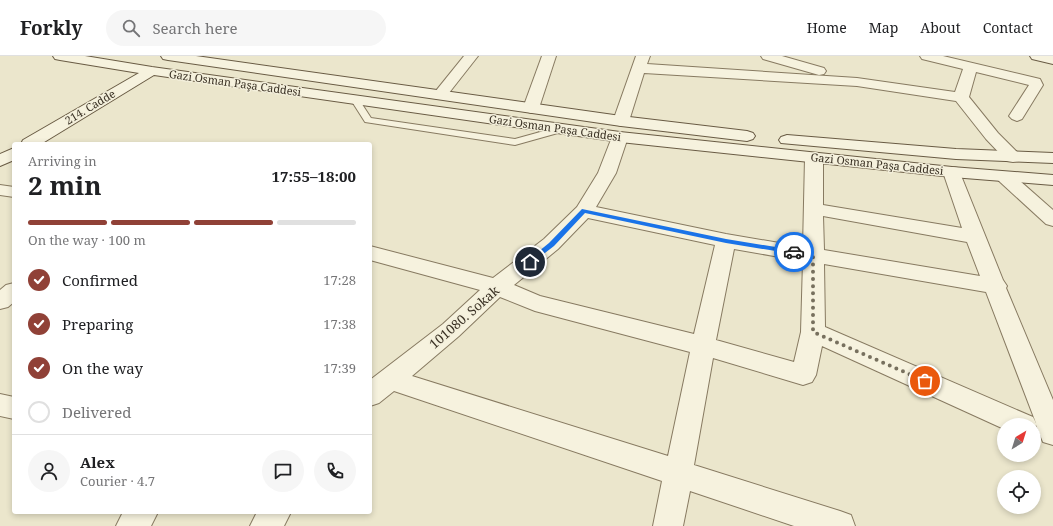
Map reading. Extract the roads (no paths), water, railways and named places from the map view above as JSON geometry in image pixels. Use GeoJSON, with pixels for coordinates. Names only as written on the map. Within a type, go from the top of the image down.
{"type":"FeatureCollection","features":[{"type":"Feature","properties":{"kind":"street","name":"Gazi Osman Paşa Caddesi"},"geometry":{"type":"LineString","coordinates":[[60,56],[152,71],[562,129],[620,129],[787,140],[956,154],[1053,158]]}},
{"type":"Feature","properties":{"kind":"street","name":"Gazi Osman Paşa Caddesi"},"geometry":{"type":"LineString","coordinates":[[168,56],[532,108],[620,129],[814,158],[1005,177],[1053,180]]}},
{"type":"Feature","properties":{"kind":"street"},"geometry":{"type":"LineString","coordinates":[[440,95],[471,56]]}},
{"type":"Feature","properties":{"kind":"street"},"geometry":{"type":"LineString","coordinates":[[532,108],[549,56]]}},
{"type":"Feature","properties":{"kind":"street"},"geometry":{"type":"LineString","coordinates":[[768,56],[857,82]]}},
{"type":"Feature","properties":{"kind":"street"},"geometry":{"type":"LineString","coordinates":[[927,56],[1035,82],[1036,85],[1017,116]]}},
{"type":"Feature","properties":{"kind":"street"},"geometry":{"type":"LineString","coordinates":[[1037,56],[1053,60]]}},
{"type":"Feature","properties":{"kind":"street"},"geometry":{"type":"LineString","coordinates":[[688,58],[763,77]]}},
{"type":"Feature","properties":{"kind":"street"},"geometry":{"type":"LineString","coordinates":[[640,62],[763,77],[857,82],[961,96],[992,136],[1013,157]]}},
{"type":"Feature","properties":{"kind":"street","name":"101080. Sokak"},"geometry":{"type":"LineString","coordinates":[[380,387],[451,330],[497,288],[552,244],[584,210],[607,173],[640,62]]}},
{"type":"Feature","properties":{"kind":"street"},"geometry":{"type":"LineString","coordinates":[[961,96],[971,67]]}},
{"type":"Feature","properties":{"kind":"street","name":"214. Cadde"},"geometry":{"type":"LineString","coordinates":[[32,142],[152,71]]}},
{"type":"Feature","properties":{"kind":"street"},"geometry":{"type":"LineString","coordinates":[[0,161],[12,154]]}},
{"type":"Feature","properties":{"kind":"street"},"geometry":{"type":"LineString","coordinates":[[372,254],[497,288],[535,303],[703,346],[803,375],[813,332],[813,255],[815,209],[814,158]]}},
{"type":"Feature","properties":{"kind":"street"},"geometry":{"type":"LineString","coordinates":[[952,172],[975,237],[996,286],[1053,433]]}},
{"type":"Feature","properties":{"kind":"street"},"geometry":{"type":"LineString","coordinates":[[1005,177],[1053,220]]}},
{"type":"Feature","properties":{"kind":"street"},"geometry":{"type":"LineString","coordinates":[[0,190],[12,192]]}},
{"type":"Feature","properties":{"kind":"street"},"geometry":{"type":"LineString","coordinates":[[815,209],[975,237]]}},
{"type":"Feature","properties":{"kind":"street"},"geometry":{"type":"LineString","coordinates":[[584,210],[726,241],[996,286]]}},
{"type":"Feature","properties":{"kind":"street"},"geometry":{"type":"LineString","coordinates":[[668,526],[703,346],[726,241]]}},
{"type":"Feature","properties":{"kind":"street"},"geometry":{"type":"LineString","coordinates":[[0,301],[12,292]]}},
{"type":"Feature","properties":{"kind":"street"},"geometry":{"type":"LineString","coordinates":[[813,332],[1007,418]]}},
{"type":"Feature","properties":{"kind":"street"},"geometry":{"type":"LineString","coordinates":[[380,387],[678,474],[840,526]]}},
{"type":"Feature","properties":{"kind":"street"},"geometry":{"type":"LineString","coordinates":[[0,405],[12,408]]}},
{"type":"Feature","properties":{"kind":"street"},"geometry":{"type":"LineString","coordinates":[[1041,433],[1053,438]]}},
{"type":"Feature","properties":{"kind":"street"},"geometry":{"type":"LineString","coordinates":[[265,526],[274,514]]}}]}
